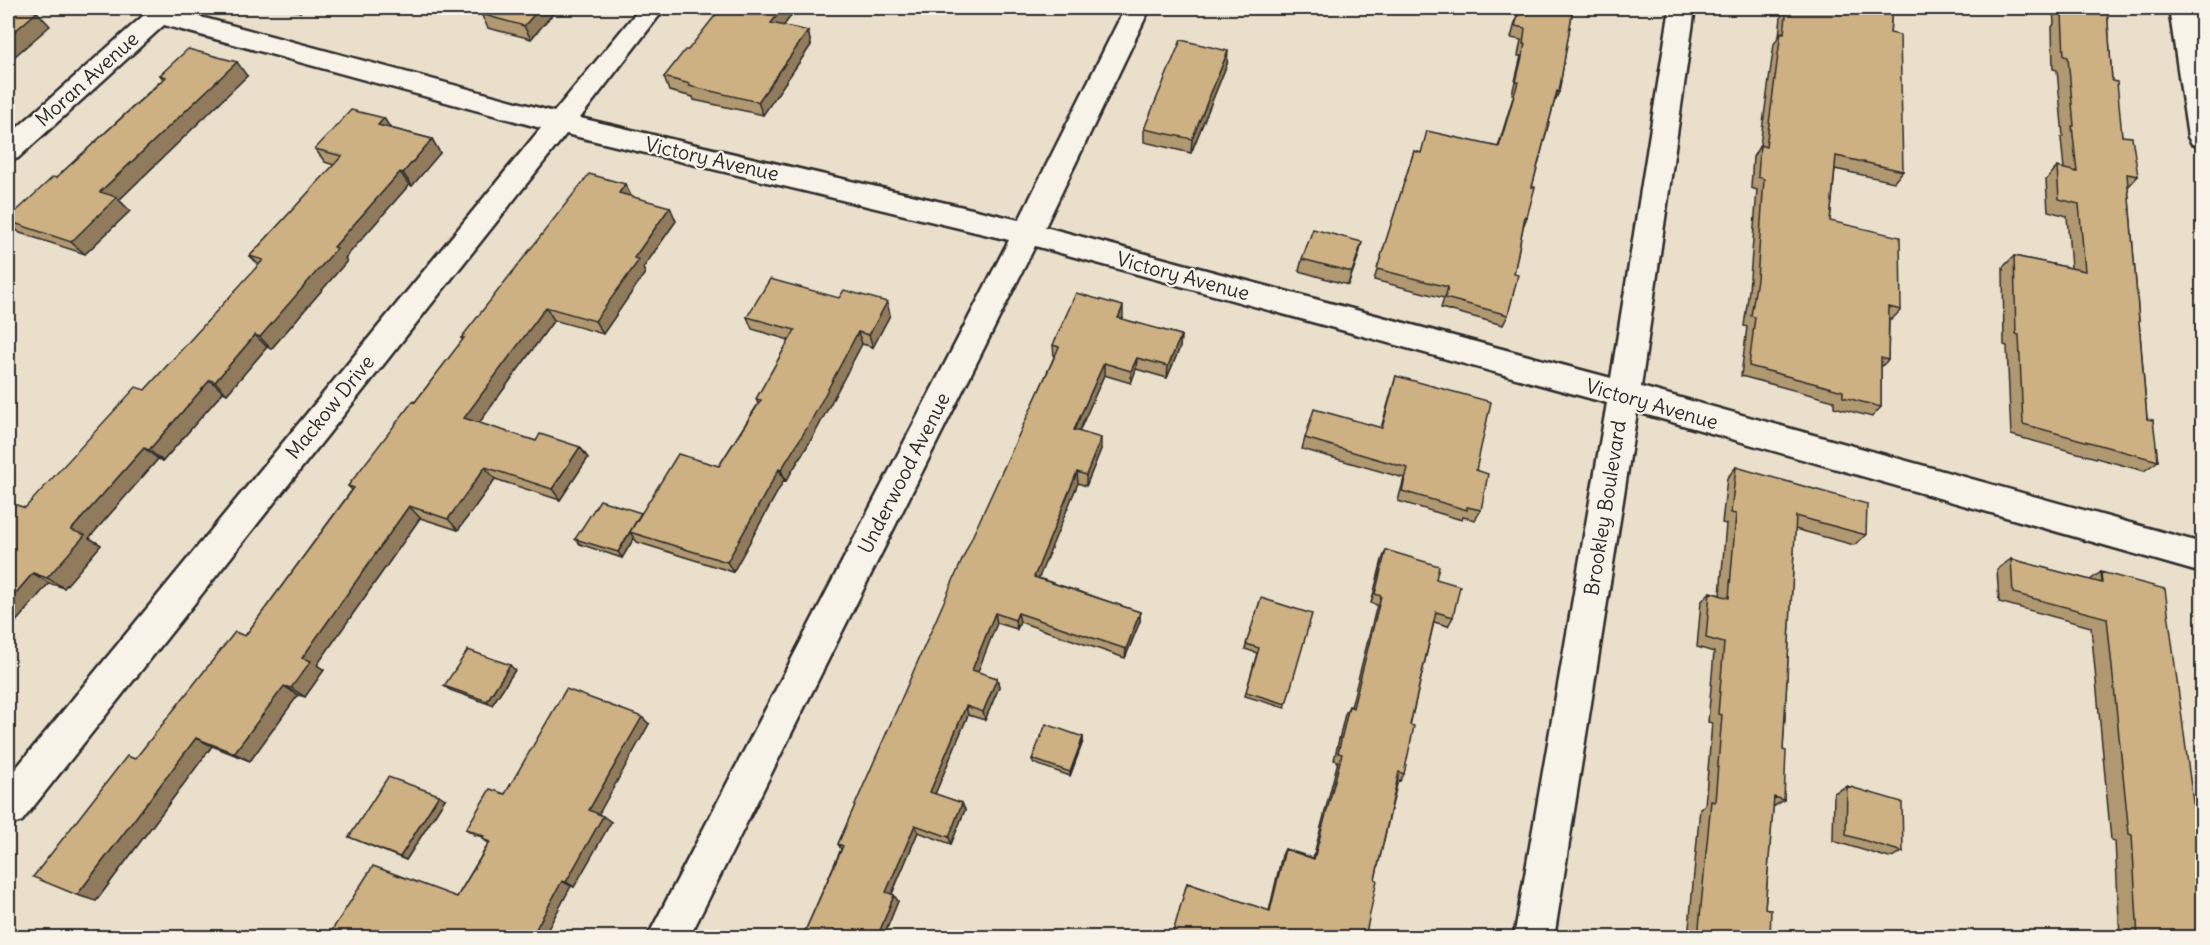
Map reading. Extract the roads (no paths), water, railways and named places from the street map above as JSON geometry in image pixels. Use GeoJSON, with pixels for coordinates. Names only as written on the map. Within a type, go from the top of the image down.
{"type":"FeatureCollection","features":[{"type":"Feature","properties":{"kind":"street","name":"Mackow Drive"},"geometry":{"type":"LineString","coordinates":[[8,807],[653,8]]}},
{"type":"Feature","properties":{"kind":"street","name":"Underwood Avenue"},"geometry":{"type":"LineString","coordinates":[[667,938],[1027,233],[1138,8]]}},
{"type":"Feature","properties":{"kind":"street","name":"Brookley Boulevard"},"geometry":{"type":"LineString","coordinates":[[1534,938],[1624,395],[1683,8]]}},
{"type":"Feature","properties":{"kind":"street"},"geometry":{"type":"LineString","coordinates":[[2181,8],[2202,137]]}},
{"type":"Feature","properties":{"kind":"street","name":"Victory Avenue"},"geometry":{"type":"LineString","coordinates":[[163,11],[560,123],[1027,233],[1624,395],[2202,558]]}},
{"type":"Feature","properties":{"kind":"street","name":"Moran Avenue"},"geometry":{"type":"LineString","coordinates":[[8,151],[163,11]]}}]}
